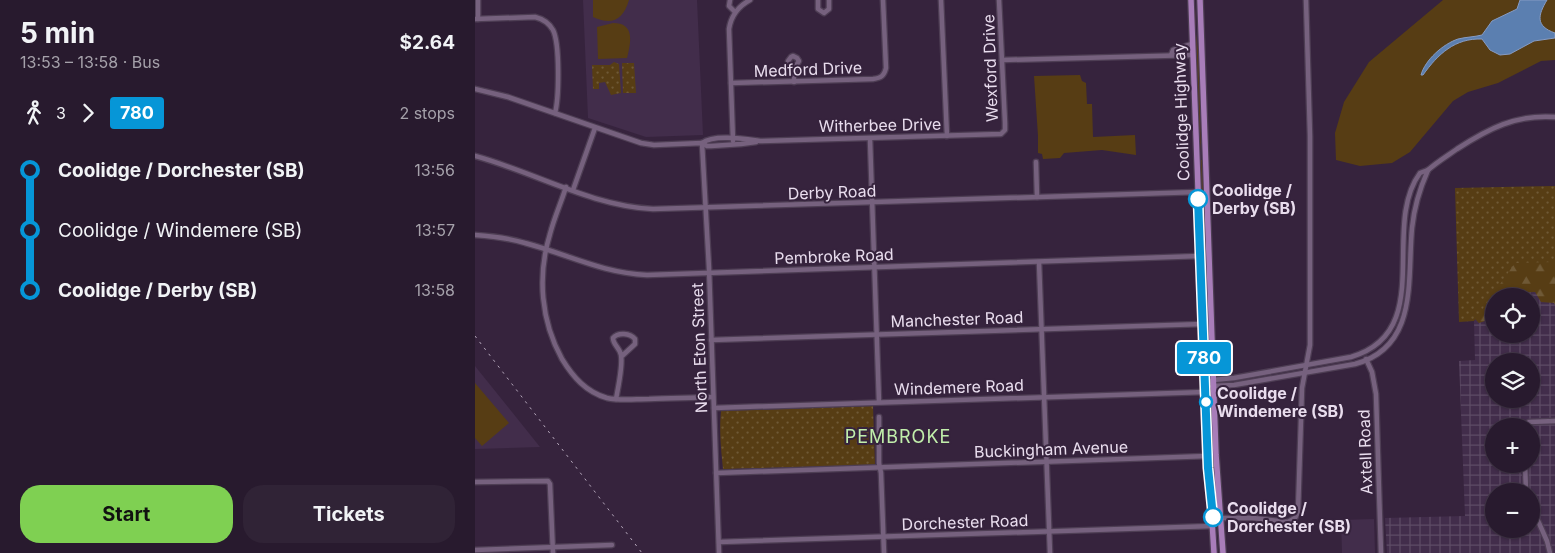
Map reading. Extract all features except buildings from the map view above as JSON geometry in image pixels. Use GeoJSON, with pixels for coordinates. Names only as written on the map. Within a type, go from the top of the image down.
{"type":"FeatureCollection","features":[{"type":"Feature","properties":{"kind":"main road"},"geometry":{"type":"LineString","coordinates":[[1191,1],[1198,1],[1200,3]]}},
{"type":"Feature","properties":{"kind":"main road","name":"Coolidge Highway"},"geometry":{"type":"LineString","coordinates":[[1191,1],[1205,392],[1214,553]]}},
{"type":"Feature","properties":{"kind":"main road","name":"Coolidge Highway"},"geometry":{"type":"LineString","coordinates":[[1200,3],[1216,455],[1223,553]]}},
{"type":"Feature","properties":{"kind":"main road"},"geometry":{"type":"LineString","coordinates":[[1196,153],[1199,156],[1205,155]]}},
{"type":"Feature","properties":{"kind":"street"},"geometry":{"type":"LineString","coordinates":[[478,0],[477,19],[535,17],[549,25],[556,41],[558,97],[555,113]]}},
{"type":"Feature","properties":{"kind":"street"},"geometry":{"type":"LineString","coordinates":[[730,0],[729,6],[738,6],[749,0]]}},
{"type":"Feature","properties":{"kind":"street"},"geometry":{"type":"LineString","coordinates":[[818,0],[819,11],[824,13],[829,9],[829,0]]}},
{"type":"Feature","properties":{"kind":"street","name":"Medford Drive"},"geometry":{"type":"LineString","coordinates":[[731,84],[880,78],[885,74],[883,0]]}},
{"type":"Feature","properties":{"kind":"street"},"geometry":{"type":"LineString","coordinates":[[941,0],[947,136]]}},
{"type":"Feature","properties":{"kind":"street","name":"Wexford Drive"},"geometry":{"type":"LineString","coordinates":[[999,0],[1005,123],[1005,130],[1001,134]]}},
{"type":"Feature","properties":{"kind":"street"},"geometry":{"type":"LineString","coordinates":[[1213,518],[1253,518],[1285,522],[1293,520],[1298,512],[1302,394],[1310,345],[1311,196],[1306,0]]}},
{"type":"Feature","properties":{"kind":"street"},"geometry":{"type":"LineString","coordinates":[[733,145],[729,29],[738,6]]}},
{"type":"Feature","properties":{"kind":"street"},"geometry":{"type":"LineString","coordinates":[[1171,55],[1173,50],[1192,44]]}},
{"type":"Feature","properties":{"kind":"street"},"geometry":{"type":"LineString","coordinates":[[1002,60],[1193,55]]}},
{"type":"Feature","properties":{"kind":"street"},"geometry":{"type":"LineString","coordinates":[[794,70],[794,82]]}},
{"type":"Feature","properties":{"kind":"street","name":"Witherbee Drive"},"geometry":{"type":"LineString","coordinates":[[475,88],[497,93],[645,144],[702,143],[707,140],[733,138],[760,141]]}},
{"type":"Feature","properties":{"kind":"street"},"geometry":{"type":"LineString","coordinates":[[1205,385],[1351,357],[1375,346],[1386,335],[1400,306],[1403,292],[1404,227],[1408,206],[1420,173],[1428,170],[1481,133],[1495,126],[1525,118],[1555,117]]}},
{"type":"Feature","properties":{"kind":"street"},"geometry":{"type":"LineString","coordinates":[[573,190],[595,128]]}},
{"type":"Feature","properties":{"kind":"street","name":"Witherbee Drive"},"geometry":{"type":"LineString","coordinates":[[702,143],[707,146],[760,141],[1001,134]]}},
{"type":"Feature","properties":{"kind":"street"},"geometry":{"type":"LineString","coordinates":[[869,139],[879,402]]}},
{"type":"Feature","properties":{"kind":"street","name":"North Eton Street"},"geometry":{"type":"LineString","coordinates":[[702,143],[709,272],[719,553]]}},
{"type":"Feature","properties":{"kind":"street","name":"Derby Road"},"geometry":{"type":"LineString","coordinates":[[475,156],[610,203],[664,210],[1198,192]]}},
{"type":"Feature","properties":{"kind":"street"},"geometry":{"type":"LineString","coordinates":[[1036,162],[1037,197]]}},
{"type":"Feature","properties":{"kind":"street"},"geometry":{"type":"LineString","coordinates":[[1213,383],[1234,385],[1355,364],[1367,360],[1383,350],[1395,335],[1403,320],[1409,296],[1413,217],[1419,193],[1428,170]]}},
{"type":"Feature","properties":{"kind":"street"},"geometry":{"type":"LineString","coordinates":[[566,187],[546,250],[542,276],[542,294],[547,320],[555,345],[570,370],[579,382],[598,395],[616,399],[713,397]]}},
{"type":"Feature","properties":{"kind":"street","name":"Pembroke Road"},"geometry":{"type":"LineString","coordinates":[[475,235],[513,240],[593,266],[647,275],[1200,256]]}},
{"type":"Feature","properties":{"kind":"street"},"geometry":{"type":"LineString","coordinates":[[1039,262],[1049,553]]}},
{"type":"Feature","properties":{"kind":"street","name":"Manchester Road"},"geometry":{"type":"LineString","coordinates":[[711,340],[1203,324]]}},
{"type":"Feature","properties":{"kind":"street"},"geometry":{"type":"LineString","coordinates":[[616,399],[622,356],[619,349],[613,343],[613,338],[619,334],[632,336],[635,342],[622,356]]}},
{"type":"Feature","properties":{"kind":"street","name":"Axtell Road"},"geometry":{"type":"LineString","coordinates":[[1363,353],[1374,379],[1376,394],[1381,553]]}},
{"type":"Feature","properties":{"kind":"street","name":"Windemere Road"},"geometry":{"type":"LineString","coordinates":[[714,408],[1205,392]]}},
{"type":"Feature","properties":{"kind":"street"},"geometry":{"type":"LineString","coordinates":[[879,417],[884,553]]}},
{"type":"Feature","properties":{"kind":"street"},"geometry":{"type":"LineString","coordinates":[[1540,422],[1555,421]]}},
{"type":"Feature","properties":{"kind":"street","name":"Buckingham Avenue"},"geometry":{"type":"LineString","coordinates":[[716,473],[1208,456]]}},
{"type":"Feature","properties":{"kind":"street"},"geometry":{"type":"LineString","coordinates":[[475,482],[545,480],[549,482],[553,553]]}},
{"type":"Feature","properties":{"kind":"street"},"geometry":{"type":"LineString","coordinates":[[1540,525],[1550,553]]}},
{"type":"Feature","properties":{"kind":"street","name":"Dorchester Road"},"geometry":{"type":"LineString","coordinates":[[719,542],[1213,526]]}},
{"type":"Feature","properties":{"kind":"street"},"geometry":{"type":"LineString","coordinates":[[475,550],[611,545]]}},
{"type":"Feature","properties":{"kind":"shaded area"},"geometry":{"type":"Polygon","coordinates":[[[583,0],[697,0],[703,135],[646,137],[588,118],[583,0]]]}},
{"type":"Feature","properties":{"kind":"shaded area"},"geometry":{"type":"Polygon","coordinates":[[[1555,262],[1555,553],[1387,553],[1385,518],[1465,516],[1459,361],[1475,360],[1474,321],[1485,305],[1485,343],[1540,343],[1540,288],[1497,288],[1515,263],[1555,262]]]}},
{"type":"Feature","properties":{"kind":"shaded area"},"geometry":{"type":"Polygon","coordinates":[[[475,366],[540,447],[475,449],[475,366]]]}},
{"type":"Feature","properties":{"kind":"shaded area"},"geometry":{"type":"Polygon","coordinates":[[[1374,519],[1375,553],[1342,553],[1341,520],[1374,519]]]}},
{"type":"Feature","properties":{"kind":"green space"},"geometry":{"type":"Polygon","coordinates":[[[593,0],[629,0],[627,7],[620,17],[606,21],[593,17],[593,0]]]}},
{"type":"Feature","properties":{"kind":"green space"},"geometry":{"type":"Polygon","coordinates":[[[1443,0],[1555,0],[1555,60],[1541,61],[1498,83],[1468,92],[1453,101],[1410,152],[1392,163],[1360,166],[1336,160],[1335,133],[1344,102],[1369,62],[1443,0]]]}},
{"type":"Feature","properties":{"kind":"green space"},"geometry":{"type":"Polygon","coordinates":[[[1193,5],[1195,5],[1199,55],[1201,152],[1196,105],[1193,5]]]}},
{"type":"Feature","properties":{"kind":"green space"},"geometry":{"type":"Polygon","coordinates":[[[613,23],[625,26],[630,34],[627,58],[598,59],[597,27],[613,23]]]}},
{"type":"Feature","properties":{"kind":"green space"},"geometry":{"type":"Polygon","coordinates":[[[614,62],[619,64],[621,93],[611,95],[605,82],[599,83],[599,89],[593,89],[592,65],[610,65],[614,62]]]}},
{"type":"Feature","properties":{"kind":"green space"},"geometry":{"type":"Polygon","coordinates":[[[622,63],[634,63],[636,93],[623,93],[622,63]]]}},
{"type":"Feature","properties":{"kind":"green space"},"geometry":{"type":"Polygon","coordinates":[[[1080,75],[1082,81],[1086,83],[1087,104],[1092,104],[1093,137],[1135,135],[1136,155],[1102,150],[1064,153],[1060,158],[1043,159],[1042,154],[1038,153],[1034,76],[1080,75]]]}},
{"type":"Feature","properties":{"kind":"green space"},"geometry":{"type":"Polygon","coordinates":[[[1199,160],[1203,160],[1211,375],[1209,378],[1208,377],[1199,160]]]}},
{"type":"Feature","properties":{"kind":"green space"},"geometry":{"type":"Polygon","coordinates":[[[1555,186],[1555,262],[1515,263],[1497,288],[1485,288],[1485,305],[1474,321],[1459,322],[1455,188],[1555,186]]]}},
{"type":"Feature","properties":{"kind":"green space"},"geometry":{"type":"Polygon","coordinates":[[[1512,259],[1555,261],[1555,305],[1554,303],[1541,302],[1540,288],[1493,288],[1512,259]]]}},
{"type":"Feature","properties":{"kind":"green space"},"geometry":{"type":"Polygon","coordinates":[[[1485,301],[1485,321],[1479,323],[1474,318],[1485,301]]]}},
{"type":"Feature","properties":{"kind":"green space"},"geometry":{"type":"Polygon","coordinates":[[[475,383],[509,423],[482,446],[475,438],[475,383]]]}},
{"type":"Feature","properties":{"kind":"green space"},"geometry":{"type":"Polygon","coordinates":[[[1211,389],[1217,515],[1215,513],[1207,390],[1211,389]]]}},
{"type":"Feature","properties":{"kind":"green space"},"geometry":{"type":"Polygon","coordinates":[[[873,406],[875,465],[723,469],[720,433],[721,411],[873,406]]]}},
{"type":"Feature","properties":{"kind":"water"},"geometry":{"type":"Polygon","coordinates":[[[1520,0],[1547,0],[1540,15],[1540,20],[1544,27],[1555,33],[1555,38],[1534,41],[1510,54],[1500,55],[1490,50],[1482,39],[1463,41],[1441,54],[1421,75],[1426,64],[1441,49],[1452,41],[1482,35],[1492,21],[1517,9],[1520,0]]]}},
{"type":"Feature","properties":{"kind":"railway"},"geometry":{"type":"LineString","coordinates":[[475,336],[642,553]]}},
{"type":"Feature","properties":{"kind":"bus line","name":"780"},"geometry":{"type":"LineString","coordinates":[[1198,199],[1208,468],[1213,517]]}},
{"type":"Feature","properties":{"kind":"place","name":"Coolidge / Derby (SB)"},"geometry":{"type":"Point","coordinates":[1198,199]}},
{"type":"Feature","properties":{"kind":"place","name":"Coolidge / Windemere (SB)"},"geometry":{"type":"Point","coordinates":[1206,402]}},
{"type":"Feature","properties":{"kind":"place","name":"Coolidge / Dorchester (SB)"},"geometry":{"type":"Point","coordinates":[1213,517]}},
{"type":"Feature","properties":{"kind":"district","name":"PEMBROKE"},"geometry":{"type":"Point","coordinates":[898,436]}}]}
